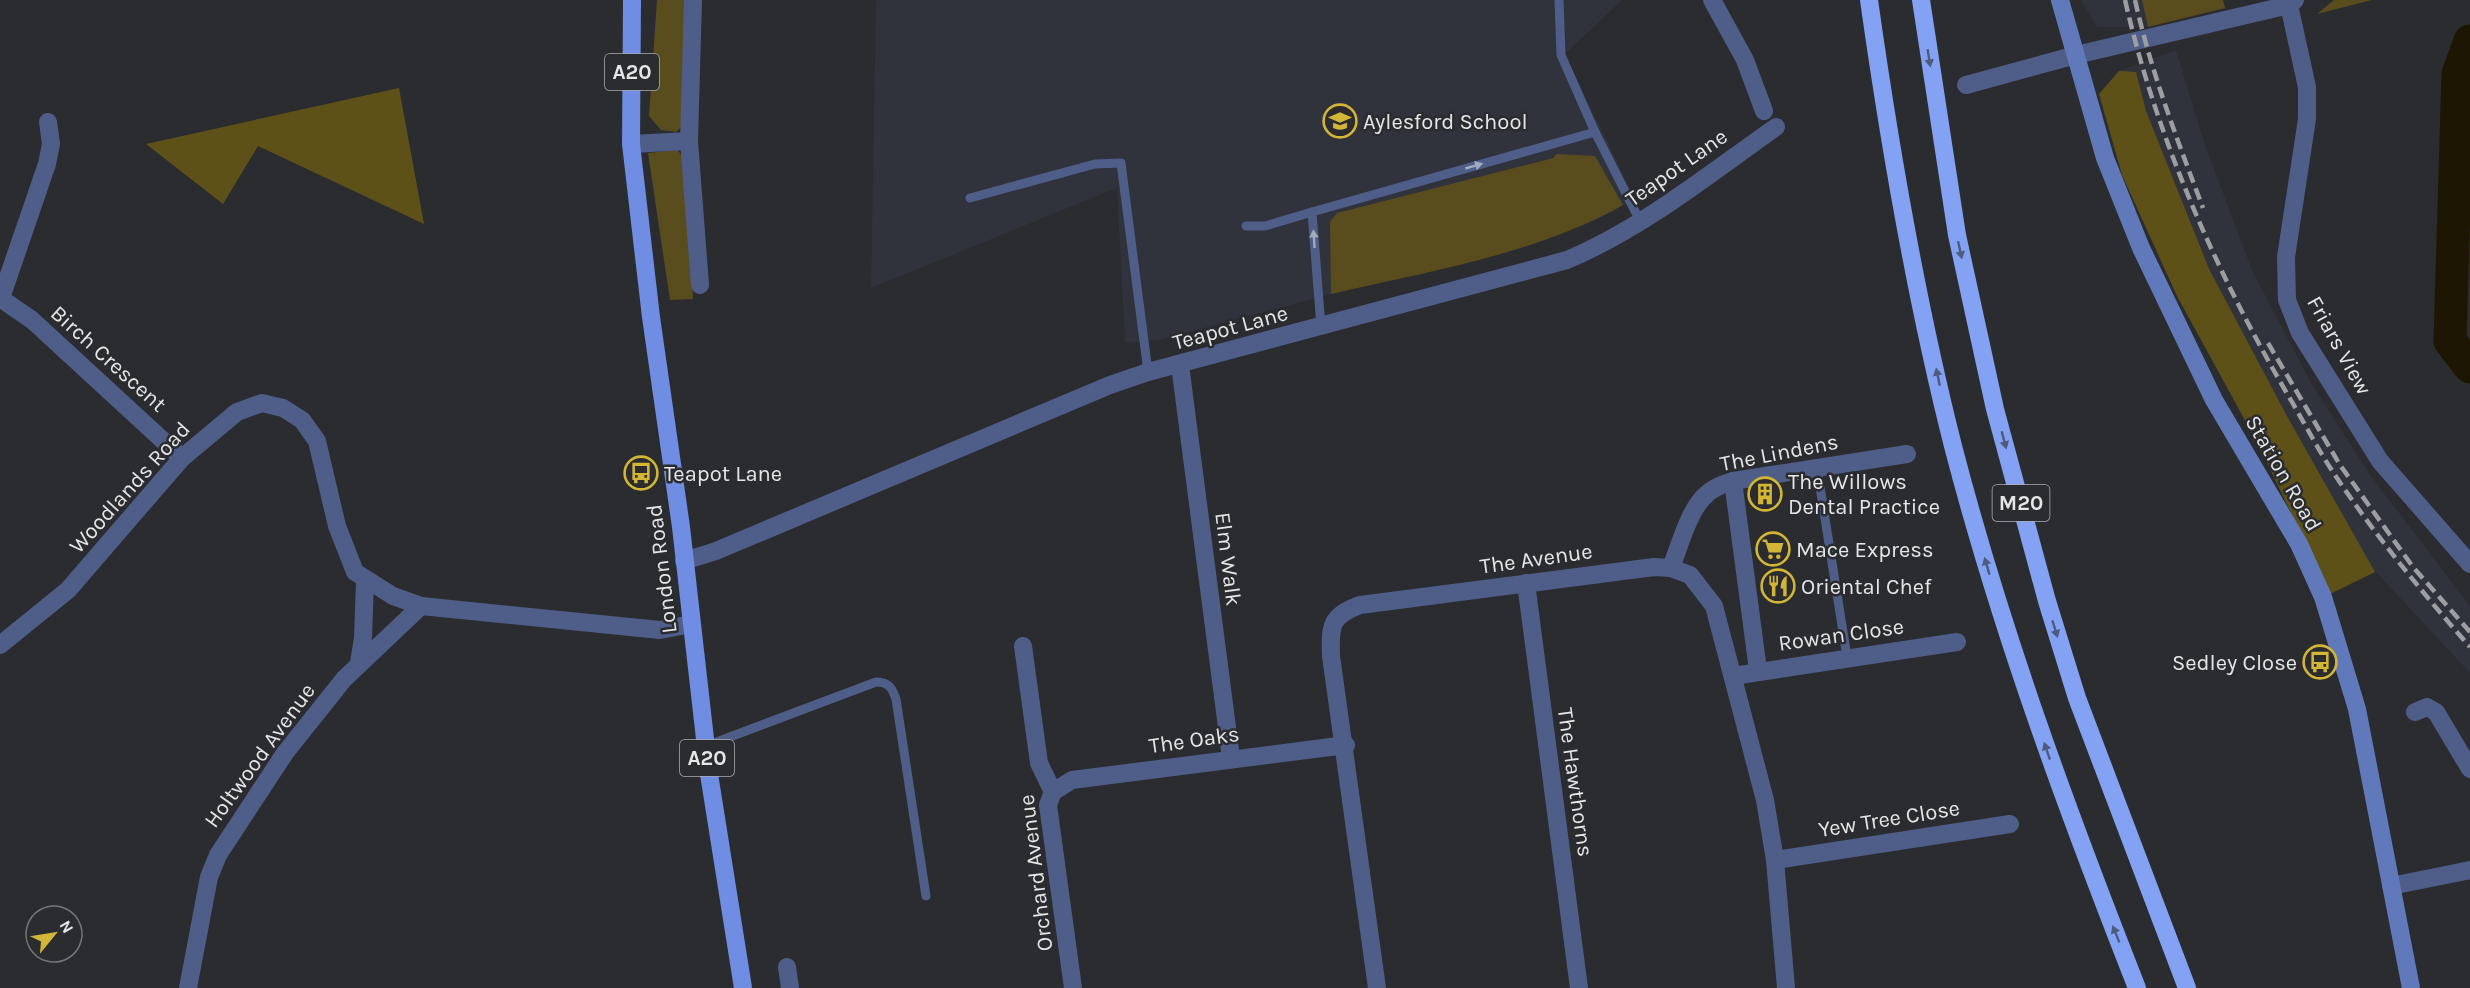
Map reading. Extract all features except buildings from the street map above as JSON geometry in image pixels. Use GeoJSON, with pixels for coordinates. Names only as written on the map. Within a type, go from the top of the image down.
{"type":"FeatureCollection","features":[{"type":"Feature","properties":{"kind":"highway","name":"M20"},"geometry":{"type":"LineString","coordinates":[[1869,0],[1904,218],[1953,445],[2002,617],[2034,716],[2075,831],[2137,988]]}},
{"type":"Feature","properties":{"kind":"highway","name":"M20"},"geometry":{"type":"LineString","coordinates":[[1921,0],[1957,235],[1995,409],[2013,477],[2077,698],[2187,988]]}},
{"type":"Feature","properties":{"kind":"main road","name":"London Road"},"geometry":{"type":"LineString","coordinates":[[632,0],[631,144],[706,746],[743,988]]}},
{"type":"Feature","properties":{"kind":"street"},"geometry":{"type":"LineString","coordinates":[[693,0],[689,141],[700,285]]}},
{"type":"Feature","properties":{"kind":"street"},"geometry":{"type":"LineString","coordinates":[[1712,0],[1745,60],[1764,111]]}},
{"type":"Feature","properties":{"kind":"street","name":"Station Road"},"geometry":{"type":"LineString","coordinates":[[2060,0],[2105,158],[2141,248],[2214,400],[2299,544],[2323,597],[2357,709],[2411,988]]}},
{"type":"Feature","properties":{"kind":"street"},"geometry":{"type":"LineString","coordinates":[[1966,85],[2292,2]]}},
{"type":"Feature","properties":{"kind":"street","name":"Friars View"},"geometry":{"type":"LineString","coordinates":[[2292,2],[2307,87],[2307,119],[2286,257],[2287,300],[2300,333],[2380,460],[2470,564]]}},
{"type":"Feature","properties":{"kind":"street"},"geometry":{"type":"LineString","coordinates":[[1,298],[47,164],[51,144],[48,122]]}},
{"type":"Feature","properties":{"kind":"street","name":"Teapot Lane"},"geometry":{"type":"LineString","coordinates":[[684,561],[716,551],[1110,385],[1148,372],[1567,260],[1602,245],[1640,221],[1776,127]]}},
{"type":"Feature","properties":{"kind":"street"},"geometry":{"type":"LineString","coordinates":[[631,144],[689,141]]}},
{"type":"Feature","properties":{"kind":"street","name":"Birch Crescent"},"geometry":{"type":"LineString","coordinates":[[1,298],[32,320],[182,458]]}},
{"type":"Feature","properties":{"kind":"street","name":"Elm Walk"},"geometry":{"type":"LineString","coordinates":[[1180,365],[1231,759]]}},
{"type":"Feature","properties":{"kind":"street","name":"Woodlands Road"},"geometry":{"type":"LineString","coordinates":[[0,645],[68,590],[182,458],[237,412],[262,403],[283,408],[302,420],[317,441],[345,554],[355,572],[365,581],[393,596],[421,606],[660,630],[691,624]]}},
{"type":"Feature","properties":{"kind":"street","name":"The Lindens"},"geometry":{"type":"LineString","coordinates":[[1671,568],[1689,522],[1705,495],[1733,481],[1907,454]]}},
{"type":"Feature","properties":{"kind":"street"},"geometry":{"type":"LineString","coordinates":[[1733,481],[1758,670]]}},
{"type":"Feature","properties":{"kind":"street","name":"The Avenue"},"geometry":{"type":"LineString","coordinates":[[1377,988],[1346,745],[1331,656],[1330,629],[1344,611],[1360,605],[1644,568],[1671,568]]}},
{"type":"Feature","properties":{"kind":"street"},"geometry":{"type":"LineString","coordinates":[[1671,568],[1690,575],[1714,606],[1765,800],[1775,860],[1786,988]]}},
{"type":"Feature","properties":{"kind":"street"},"geometry":{"type":"LineString","coordinates":[[359,663],[363,638],[365,581]]}},
{"type":"Feature","properties":{"kind":"street","name":"The Hawthorns"},"geometry":{"type":"LineString","coordinates":[[1526,583],[1579,988]]}},
{"type":"Feature","properties":{"kind":"street","name":"Holtwood Avenue"},"geometry":{"type":"LineString","coordinates":[[188,988],[209,877],[218,855],[285,753],[359,663],[421,606]]}},
{"type":"Feature","properties":{"kind":"street","name":"Rowan Close"},"geometry":{"type":"LineString","coordinates":[[1733,676],[1758,670],[1957,642]]}},
{"type":"Feature","properties":{"kind":"street","name":"Orchard Avenue"},"geometry":{"type":"LineString","coordinates":[[1023,646],[1039,764],[1053,792],[1048,805],[1050,826],[1073,988]]}},
{"type":"Feature","properties":{"kind":"street"},"geometry":{"type":"LineString","coordinates":[[2415,712],[2427,707],[2436,712],[2470,769]]}},
{"type":"Feature","properties":{"kind":"street","name":"The Oaks"},"geometry":{"type":"LineString","coordinates":[[1053,792],[1072,780],[1346,745]]}},
{"type":"Feature","properties":{"kind":"street","name":"Yew Tree Close"},"geometry":{"type":"LineString","coordinates":[[1775,860],[2010,824]]}},
{"type":"Feature","properties":{"kind":"street"},"geometry":{"type":"LineString","coordinates":[[2391,886],[2470,870]]}},
{"type":"Feature","properties":{"kind":"street"},"geometry":{"type":"LineString","coordinates":[[787,967],[790,988]]}},
{"type":"Feature","properties":{"kind":"lane"},"geometry":{"type":"LineString","coordinates":[[1559,0],[1562,55],[1595,132],[1640,221]]}},
{"type":"Feature","properties":{"kind":"lane"},"geometry":{"type":"LineString","coordinates":[[1246,226],[1265,226],[1595,132]]}},
{"type":"Feature","properties":{"kind":"lane"},"geometry":{"type":"LineString","coordinates":[[970,198],[1095,164],[1121,163],[1148,372]]}},
{"type":"Feature","properties":{"kind":"lane"},"geometry":{"type":"LineString","coordinates":[[1312,212],[1321,327]]}},
{"type":"Feature","properties":{"kind":"lane"},"geometry":{"type":"LineString","coordinates":[[1817,468],[1847,657]]}},
{"type":"Feature","properties":{"kind":"lane"},"geometry":{"type":"LineString","coordinates":[[706,746],[876,682],[883,682],[891,687],[896,699],[926,896]]}},
{"type":"Feature","properties":{"kind":"shaded area"},"geometry":{"type":"Polygon","coordinates":[[[657,0],[687,0],[685,124],[676,132],[661,130],[649,116],[657,0]]]}},
{"type":"Feature","properties":{"kind":"shaded area","name":"Aylesford School"},"geometry":{"type":"Polygon","coordinates":[[[876,0],[1622,0],[1565,54],[1635,199],[1590,223],[1483,258],[1331,294],[1160,340],[1125,343],[1117,188],[871,288],[876,0]]]}},
{"type":"Feature","properties":{"kind":"shaded area"},"geometry":{"type":"Polygon","coordinates":[[[2081,0],[2142,0],[2148,27],[2097,27],[2081,0]]]}},
{"type":"Feature","properties":{"kind":"shaded area"},"geometry":{"type":"Polygon","coordinates":[[[2142,0],[2223,0],[2225,8],[2148,27],[2142,0]]]}},
{"type":"Feature","properties":{"kind":"shaded area"},"geometry":{"type":"Polygon","coordinates":[[[2334,0],[2372,0],[2317,14],[2334,0]]]}},
{"type":"Feature","properties":{"kind":"shaded area"},"geometry":{"type":"Polygon","coordinates":[[[2176,50],[2205,145],[2252,270],[2311,383],[2371,476],[2470,606],[2470,673],[2376,572],[2331,560],[2099,94],[2119,71],[2176,50]]]}},
{"type":"Feature","properties":{"kind":"shaded area"},"geometry":{"type":"Polygon","coordinates":[[[2119,71],[2136,72],[2146,111],[2209,269],[2288,418],[2375,572],[2330,594],[2258,444],[2177,296],[2122,175],[2099,94],[2119,71]]]}},
{"type":"Feature","properties":{"kind":"shaded area"},"geometry":{"type":"Polygon","coordinates":[[[399,88],[424,224],[258,146],[223,204],[146,144],[399,88]]]}},
{"type":"Feature","properties":{"kind":"shaded area"},"geometry":{"type":"Polygon","coordinates":[[[678,150],[684,160],[693,299],[670,300],[648,153],[678,150]]]}},
{"type":"Feature","properties":{"kind":"shaded area"},"geometry":{"type":"Polygon","coordinates":[[[1556,154],[1595,156],[1623,205],[1554,237],[1517,249],[1443,269],[1331,294],[1330,222],[1337,213],[1554,158],[1556,154]]]}},
{"type":"Feature","properties":{"kind":"waterway"},"geometry":{"type":"LineString","coordinates":[[2470,41],[2458,74],[2450,341],[2470,367]]}},
{"type":"Feature","properties":{"kind":"railway"},"geometry":{"type":"LineString","coordinates":[[2125,0],[2138,52],[2172,155],[2214,254],[2263,350],[2321,454],[2365,518],[2398,562],[2470,647]]}},
{"type":"Feature","properties":{"kind":"railway"},"geometry":{"type":"LineString","coordinates":[[2135,0],[2157,79],[2203,208]]}},
{"type":"Feature","properties":{"kind":"railway"},"geometry":{"type":"LineString","coordinates":[[2268,343],[2340,465],[2413,567],[2470,632]]}},
{"type":"Feature","properties":{"kind":"place","name":"Aylesford School"},"geometry":{"type":"Point","coordinates":[1340,121]}},
{"type":"Feature","properties":{"kind":"place","name":"Teapot Lane"},"geometry":{"type":"Point","coordinates":[641,473]}},
{"type":"Feature","properties":{"kind":"place","name":"The Willows Dental Practice"},"geometry":{"type":"Point","coordinates":[1765,494]}},
{"type":"Feature","properties":{"kind":"place","name":"Mace Express"},"geometry":{"type":"Point","coordinates":[1773,549]}},
{"type":"Feature","properties":{"kind":"place","name":"Oriental Chef"},"geometry":{"type":"Point","coordinates":[1778,586]}},
{"type":"Feature","properties":{"kind":"place","name":"Sedley Close"},"geometry":{"type":"Point","coordinates":[2320,662]}}]}
